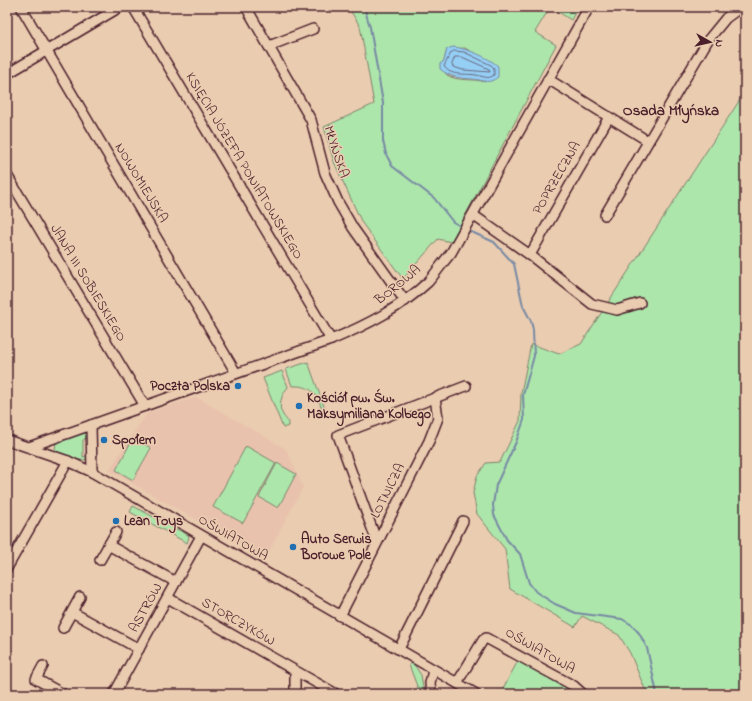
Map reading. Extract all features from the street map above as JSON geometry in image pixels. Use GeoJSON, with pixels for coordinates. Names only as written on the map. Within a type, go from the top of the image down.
{"type":"FeatureCollection","features":[{"type":"Feature","properties":{"kind":"street","name":"NOWOMIEJSKA"},"geometry":{"type":"LineString","coordinates":[[21,7],[236,373]]}},
{"type":"Feature","properties":{"kind":"street"},"geometry":{"type":"LineString","coordinates":[[7,74],[120,7]]}},
{"type":"Feature","properties":{"kind":"street","name":"KSIĘCIA JÓZEFA PONIATOWSKIEGO"},"geometry":{"type":"LineString","coordinates":[[133,7],[331,340]]}},
{"type":"Feature","properties":{"kind":"street","name":"MŁYŃSKA"},"geometry":{"type":"LineString","coordinates":[[246,7],[270,46],[311,120],[326,173],[338,202],[353,228],[405,301]]}},
{"type":"Feature","properties":{"kind":"street","name":"BOROWA"},"geometry":{"type":"LineString","coordinates":[[29,447],[331,340],[364,326],[405,301],[429,280],[451,253],[589,7]]}},
{"type":"Feature","properties":{"kind":"street"},"geometry":{"type":"LineString","coordinates":[[605,215],[708,40],[726,18],[741,7]]}},
{"type":"Feature","properties":{"kind":"street"},"geometry":{"type":"LineString","coordinates":[[270,46],[313,29]]}},
{"type":"Feature","properties":{"kind":"street"},"geometry":{"type":"LineString","coordinates":[[548,79],[648,141]]}},
{"type":"Feature","properties":{"kind":"street","name":"POPRZECZNA"},"geometry":{"type":"LineString","coordinates":[[530,255],[609,117]]}},
{"type":"Feature","properties":{"kind":"street","name":"JANA III SOBIESKIEGO"},"geometry":{"type":"LineString","coordinates":[[7,175],[145,406]]}},
{"type":"Feature","properties":{"kind":"street"},"geometry":{"type":"LineString","coordinates":[[471,218],[530,255],[592,304],[617,310],[640,304]]}},
{"type":"Feature","properties":{"kind":"street"},"geometry":{"type":"LineString","coordinates":[[377,542],[338,435],[466,386]]}},
{"type":"Feature","properties":{"kind":"street","name":"LOTNICZA"},"geometry":{"type":"LineString","coordinates":[[340,616],[429,441],[438,418],[435,398]]}},
{"type":"Feature","properties":{"kind":"street"},"geometry":{"type":"LineString","coordinates":[[91,424],[92,472]]}},
{"type":"Feature","properties":{"kind":"street","name":"OŚWIATOWA"},"geometry":{"type":"LineString","coordinates":[[7,440],[68,461],[92,472],[476,694]]}},
{"type":"Feature","properties":{"kind":"street"},"geometry":{"type":"LineString","coordinates":[[7,568],[68,461]]}},
{"type":"Feature","properties":{"kind":"street"},"geometry":{"type":"LineString","coordinates":[[399,649],[463,521]]}},
{"type":"Feature","properties":{"kind":"street"},"geometry":{"type":"LineString","coordinates":[[100,560],[116,532]]}},
{"type":"Feature","properties":{"kind":"street","name":"ASTRÓW"},"geometry":{"type":"LineString","coordinates":[[114,694],[201,536]]}},
{"type":"Feature","properties":{"kind":"street"},"geometry":{"type":"LineString","coordinates":[[108,545],[176,582]]}},
{"type":"Feature","properties":{"kind":"street"},"geometry":{"type":"LineString","coordinates":[[63,628],[80,597]]}},
{"type":"Feature","properties":{"kind":"street","name":"STORCZYKÓW"},"geometry":{"type":"LineString","coordinates":[[168,598],[336,694]]}},
{"type":"Feature","properties":{"kind":"street"},"geometry":{"type":"LineString","coordinates":[[72,612],[139,649]]}},
{"type":"Feature","properties":{"kind":"street","name":"OŚWIATOWA"},"geometry":{"type":"LineString","coordinates":[[457,683],[482,640],[486,638],[574,686],[583,694]]}},
{"type":"Feature","properties":{"kind":"street"},"geometry":{"type":"LineString","coordinates":[[43,666],[36,680],[63,694]]}},
{"type":"Feature","properties":{"kind":"street"},"geometry":{"type":"LineString","coordinates":[[431,694],[430,682],[433,670]]}},
{"type":"Feature","properties":{"kind":"street"},"geometry":{"type":"LineString","coordinates":[[295,671],[295,694]]}},
{"type":"Feature","properties":{"kind":"shaded area"},"geometry":{"type":"Polygon","coordinates":[[[196,397],[286,449],[303,487],[265,559],[109,470],[147,413],[196,397]]]}},
{"type":"Feature","properties":{"kind":"shaded area"},"geometry":{"type":"Polygon","coordinates":[[[449,687],[451,687],[464,694],[447,694],[449,687]]]}},
{"type":"Feature","properties":{"kind":"green space"},"geometry":{"type":"Polygon","coordinates":[[[348,7],[578,7],[571,20],[554,9],[549,9],[535,32],[556,45],[451,242],[438,239],[403,279],[362,223],[334,162],[324,127],[374,104],[360,26],[348,7]],[[465,48],[447,49],[444,61],[440,64],[447,75],[451,77],[485,82],[477,55],[465,48]]]}},
{"type":"Feature","properties":{"kind":"green space"},"geometry":{"type":"Polygon","coordinates":[[[745,92],[745,694],[647,694],[630,653],[619,635],[582,616],[575,627],[510,589],[505,549],[477,514],[473,493],[477,476],[486,463],[500,462],[520,421],[521,393],[531,344],[559,354],[581,344],[745,92]]]}},
{"type":"Feature","properties":{"kind":"green space"},"geometry":{"type":"Polygon","coordinates":[[[308,362],[325,409],[321,407],[317,397],[311,390],[308,388],[292,386],[286,369],[308,362]]]}},
{"type":"Feature","properties":{"kind":"green space"},"geometry":{"type":"Polygon","coordinates":[[[282,371],[288,387],[280,404],[281,412],[288,424],[288,426],[283,428],[263,378],[282,371]]]}},
{"type":"Feature","properties":{"kind":"green space"},"geometry":{"type":"Polygon","coordinates":[[[84,431],[88,434],[88,437],[83,440],[83,457],[89,455],[87,459],[75,459],[55,450],[56,442],[84,431]]]}},
{"type":"Feature","properties":{"kind":"green space"},"geometry":{"type":"Polygon","coordinates":[[[133,438],[151,448],[133,480],[116,470],[133,438]]]}},
{"type":"Feature","properties":{"kind":"green space"},"geometry":{"type":"Polygon","coordinates":[[[246,446],[276,463],[243,523],[213,507],[246,446]]]}},
{"type":"Feature","properties":{"kind":"green space"},"geometry":{"type":"Polygon","coordinates":[[[277,463],[296,474],[278,508],[259,497],[277,463]]]}},
{"type":"Feature","properties":{"kind":"green space"},"geometry":{"type":"Polygon","coordinates":[[[133,506],[188,535],[189,537],[187,543],[130,512],[133,506]]]}},
{"type":"Feature","properties":{"kind":"green space"},"geometry":{"type":"Polygon","coordinates":[[[519,659],[568,687],[566,694],[500,694],[519,659]]]}},
{"type":"Feature","properties":{"kind":"green space"},"geometry":{"type":"Polygon","coordinates":[[[413,663],[421,675],[424,694],[420,694],[409,665],[413,663]]]}},
{"type":"Feature","properties":{"kind":"water"},"geometry":{"type":"Polygon","coordinates":[[[453,47],[464,49],[489,59],[498,66],[498,77],[491,81],[486,81],[456,77],[444,72],[440,69],[440,64],[444,61],[447,49],[453,47]]]}},
{"type":"Feature","properties":{"kind":"waterway"},"geometry":{"type":"LineString","coordinates":[[364,7],[370,27],[383,103],[383,141],[386,154],[392,166],[434,198],[453,222],[462,227]]}},
{"type":"Feature","properties":{"kind":"waterway"},"geometry":{"type":"LineString","coordinates":[[467,230],[494,242],[514,264],[523,306],[531,321],[533,330],[534,356],[523,395],[524,420],[516,442],[496,485],[493,505],[494,515],[507,540],[520,554],[529,583],[536,592],[555,604],[576,613],[622,619],[632,625],[639,633],[647,648],[657,694]]}},
{"type":"Feature","properties":{"kind":"place","name":"Poczta Polska"},"geometry":{"type":"Point","coordinates":[238,386]}},
{"type":"Feature","properties":{"kind":"place","name":"Kościół pw. Św. Maksymiliana Kolbego"},"geometry":{"type":"Point","coordinates":[299,406]}},
{"type":"Feature","properties":{"kind":"place","name":"Społem"},"geometry":{"type":"Point","coordinates":[104,440]}},
{"type":"Feature","properties":{"kind":"place","name":"Lean Toys"},"geometry":{"type":"Point","coordinates":[116,521]}},
{"type":"Feature","properties":{"kind":"place","name":"Auto Serwis Borowe Pole"},"geometry":{"type":"Point","coordinates":[293,547]}},
{"type":"Feature","properties":{"kind":"district","name":"Osada Młyńska"},"geometry":{"type":"Point","coordinates":[671,111]}}]}
